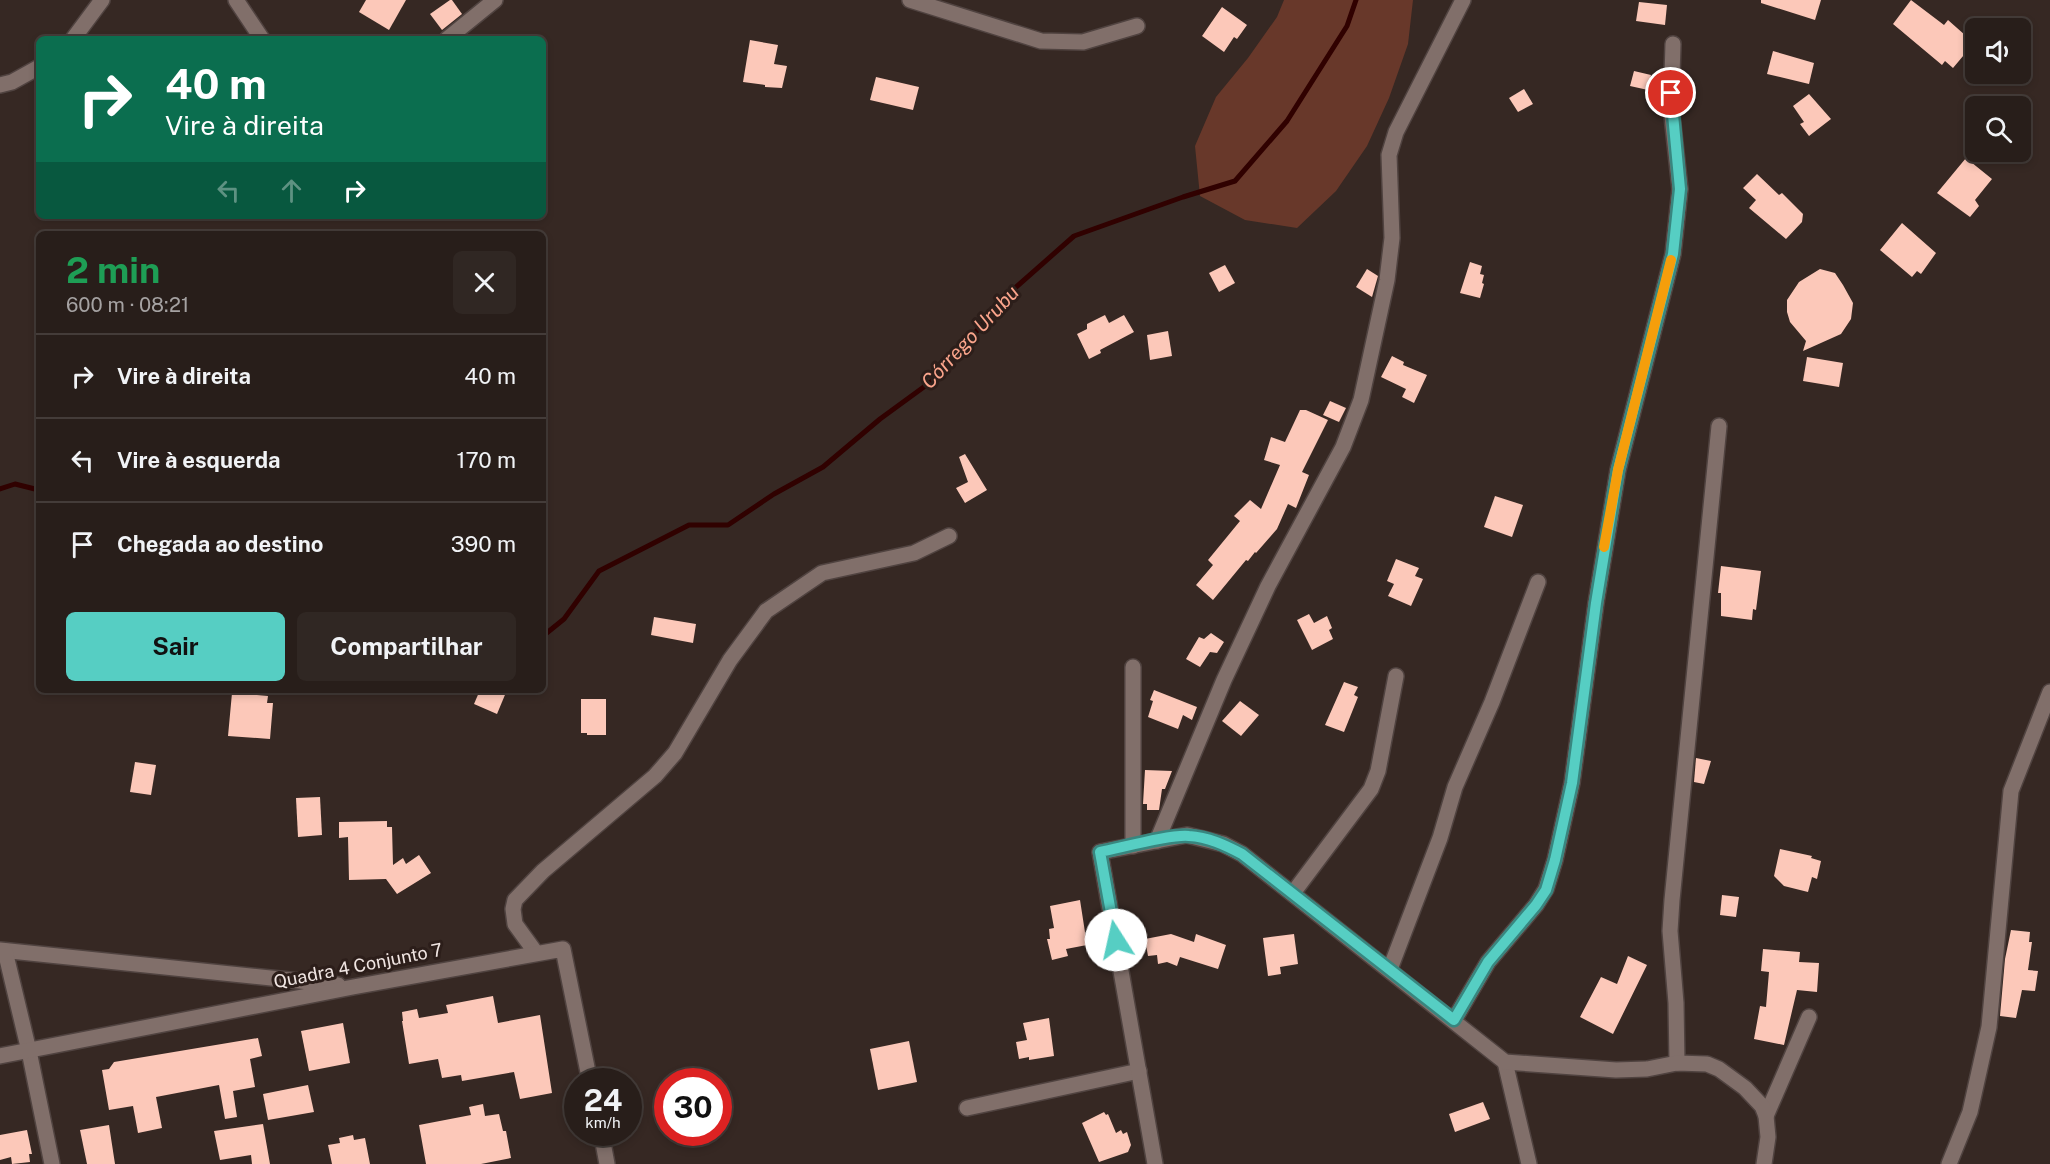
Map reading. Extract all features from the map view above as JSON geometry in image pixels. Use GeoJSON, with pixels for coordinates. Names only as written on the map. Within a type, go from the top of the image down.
{"type":"FeatureCollection","features":[{"type":"Feature","properties":{"kind":"street"},"geometry":{"type":"LineString","coordinates":[[75,36],[102,0]]}},
{"type":"Feature","properties":{"kind":"street"},"geometry":{"type":"LineString","coordinates":[[236,0],[260,36]]}},
{"type":"Feature","properties":{"kind":"street"},"geometry":{"type":"LineString","coordinates":[[451,36],[495,0]]}},
{"type":"Feature","properties":{"kind":"street"},"geometry":{"type":"LineString","coordinates":[[910,0],[1041,41],[1083,42],[1137,26]]}},
{"type":"Feature","properties":{"kind":"street"},"geometry":{"type":"LineString","coordinates":[[1157,841],[1224,680],[1268,586],[1343,447],[1361,400],[1387,280],[1392,238],[1389,155],[1396,132],[1463,0]]}},
{"type":"Feature","properties":{"kind":"street"},"geometry":{"type":"LineString","coordinates":[[1454,1020],[1488,962],[1546,890],[1555,860],[1572,783],[1596,603],[1618,470],[1673,254],[1680,189],[1671,107],[1673,44]]}},
{"type":"Feature","properties":{"kind":"street"},"geometry":{"type":"LineString","coordinates":[[0,85],[12,82],[36,69]]}},
{"type":"Feature","properties":{"kind":"street"},"geometry":{"type":"LineString","coordinates":[[1677,1063],[1676,1003],[1670,931],[1671,910],[1719,426]]}},
{"type":"Feature","properties":{"kind":"street"},"geometry":{"type":"LineString","coordinates":[[536,953],[515,924],[513,909],[516,900],[543,871],[638,791],[669,760],[691,729],[730,660],[766,611],[822,573],[914,553],[949,536]]}},
{"type":"Feature","properties":{"kind":"street"},"geometry":{"type":"LineString","coordinates":[[1390,969],[1440,838],[1455,786],[1492,702],[1538,582]]}},
{"type":"Feature","properties":{"kind":"street"},"geometry":{"type":"LineString","coordinates":[[1133,667],[1133,846]]}},
{"type":"Feature","properties":{"kind":"street"},"geometry":{"type":"LineString","coordinates":[[1293,893],[1371,789],[1378,771],[1396,676]]}},
{"type":"Feature","properties":{"kind":"street"},"geometry":{"type":"LineString","coordinates":[[1949,1164],[1970,1112],[1989,1027],[2011,791],[2050,692]]}},
{"type":"Feature","properties":{"kind":"street"},"geometry":{"type":"LineString","coordinates":[[1155,1164],[1100,852],[1187,835],[1223,844],[1242,854],[1505,1062],[1616,1070],[1647,1069],[1677,1063],[1707,1064],[1719,1069],[1744,1088],[1762,1106],[1766,1116],[1768,1137],[1764,1164]]}},
{"type":"Feature","properties":{"kind":"street","name":"Quadra 4 Conjunto 7"},"geometry":{"type":"LineString","coordinates":[[0,1056],[353,987],[563,949],[587,1068]]}},
{"type":"Feature","properties":{"kind":"street"},"geometry":{"type":"LineString","coordinates":[[52,1164],[29,1051],[2,950],[353,987]]}},
{"type":"Feature","properties":{"kind":"street"},"geometry":{"type":"LineString","coordinates":[[1766,1116],[1809,1017]]}},
{"type":"Feature","properties":{"kind":"street"},"geometry":{"type":"LineString","coordinates":[[1505,1062],[1528,1164]]}},
{"type":"Feature","properties":{"kind":"street"},"geometry":{"type":"LineString","coordinates":[[967,1108],[1139,1071]]}},
{"type":"Feature","properties":{"kind":"street"},"geometry":{"type":"LineString","coordinates":[[604,1146],[607,1164]]}},
{"type":"Feature","properties":{"kind":"shaded area"},"geometry":{"type":"Polygon","coordinates":[[[1284,0],[1413,0],[1408,44],[1389,98],[1367,146],[1336,191],[1297,228],[1245,220],[1200,196],[1195,146],[1216,97],[1277,17],[1284,0]]]}},
{"type":"Feature","properties":{"kind":"building"},"geometry":{"type":"Polygon","coordinates":[[[366,0],[406,0],[389,30],[359,12],[366,0]]]}},
{"type":"Feature","properties":{"kind":"building"},"geometry":{"type":"Polygon","coordinates":[[[450,0],[462,14],[442,30],[430,14],[450,0]]]}},
{"type":"Feature","properties":{"kind":"building"},"geometry":{"type":"Polygon","coordinates":[[[1761,0],[1821,0],[1815,20],[1761,3],[1761,0]]]}},
{"type":"Feature","properties":{"kind":"building"},"geometry":{"type":"Polygon","coordinates":[[[1911,0],[1944,25],[1948,20],[1965,35],[1965,54],[1953,68],[1945,61],[1942,65],[1893,24],[1911,0]]]}},
{"type":"Feature","properties":{"kind":"building"},"geometry":{"type":"Polygon","coordinates":[[[1639,2],[1667,5],[1665,25],[1636,21],[1639,2]]]}},
{"type":"Feature","properties":{"kind":"building"},"geometry":{"type":"Polygon","coordinates":[[[1222,7],[1247,25],[1237,39],[1234,37],[1224,52],[1202,36],[1222,7]]]}},
{"type":"Feature","properties":{"kind":"building"},"geometry":{"type":"Polygon","coordinates":[[[750,40],[778,45],[774,64],[787,66],[782,88],[743,82],[750,40]]]}},
{"type":"Feature","properties":{"kind":"building"},"geometry":{"type":"Polygon","coordinates":[[[1773,51],[1814,63],[1809,84],[1767,74],[1773,51]]]}},
{"type":"Feature","properties":{"kind":"building"},"geometry":{"type":"Polygon","coordinates":[[[1634,71],[1651,75],[1648,90],[1630,86],[1634,71]]]}},
{"type":"Feature","properties":{"kind":"building"},"geometry":{"type":"Polygon","coordinates":[[[876,77],[919,87],[913,110],[870,100],[876,77]]]}},
{"type":"Feature","properties":{"kind":"building"},"geometry":{"type":"Polygon","coordinates":[[[1524,89],[1533,104],[1518,112],[1509,98],[1524,89]]]}},
{"type":"Feature","properties":{"kind":"building"},"geometry":{"type":"Polygon","coordinates":[[[1809,94],[1831,119],[1809,136],[1800,124],[1804,122],[1793,106],[1809,94]]]}},
{"type":"Feature","properties":{"kind":"building"},"geometry":{"type":"Polygon","coordinates":[[[1965,159],[1965,162],[1971,162],[1992,179],[1975,200],[1979,206],[1970,217],[1937,193],[1965,159]]]}},
{"type":"Feature","properties":{"kind":"building"},"geometry":{"type":"Polygon","coordinates":[[[1757,174],[1779,195],[1782,193],[1803,214],[1802,222],[1786,239],[1749,208],[1756,200],[1743,188],[1757,174]]]}},
{"type":"Feature","properties":{"kind":"building"},"geometry":{"type":"Polygon","coordinates":[[[1902,223],[1936,253],[1921,274],[1917,271],[1912,277],[1880,250],[1902,223]]]}},
{"type":"Feature","properties":{"kind":"building"},"geometry":{"type":"Polygon","coordinates":[[[1470,262],[1482,266],[1480,274],[1484,275],[1482,283],[1484,284],[1480,298],[1460,293],[1470,262]]]}},
{"type":"Feature","properties":{"kind":"building"},"geometry":{"type":"Polygon","coordinates":[[[1225,265],[1235,283],[1219,292],[1209,273],[1225,265]]]}},
{"type":"Feature","properties":{"kind":"building"},"geometry":{"type":"Polygon","coordinates":[[[1367,269],[1378,276],[1372,297],[1356,287],[1367,269]]]}},
{"type":"Feature","properties":{"kind":"building"},"geometry":{"type":"Polygon","coordinates":[[[1820,269],[1835,273],[1843,285],[1853,303],[1851,319],[1841,334],[1803,351],[1806,341],[1790,322],[1787,300],[1799,282],[1820,269]]]}},
{"type":"Feature","properties":{"kind":"building"},"geometry":{"type":"Polygon","coordinates":[[[1105,315],[1109,323],[1124,315],[1134,332],[1100,350],[1101,353],[1089,359],[1077,334],[1087,329],[1087,324],[1105,315]]]}},
{"type":"Feature","properties":{"kind":"building"},"geometry":{"type":"Polygon","coordinates":[[[1168,331],[1172,356],[1150,360],[1147,335],[1168,331]]]}},
{"type":"Feature","properties":{"kind":"building"},"geometry":{"type":"Polygon","coordinates":[[[1392,356],[1404,362],[1403,365],[1427,375],[1414,403],[1402,397],[1406,389],[1381,377],[1392,356]]]}},
{"type":"Feature","properties":{"kind":"building"},"geometry":{"type":"Polygon","coordinates":[[[1807,357],[1843,363],[1839,387],[1803,381],[1807,357]]]}},
{"type":"Feature","properties":{"kind":"building"},"geometry":{"type":"Polygon","coordinates":[[[1330,401],[1346,408],[1339,422],[1323,415],[1330,401]]]}},
{"type":"Feature","properties":{"kind":"building"},"geometry":{"type":"Polygon","coordinates":[[[1300,410],[1306,410],[1328,420],[1302,472],[1309,475],[1296,508],[1288,504],[1277,529],[1248,561],[1246,560],[1213,600],[1196,585],[1213,565],[1208,560],[1240,521],[1234,516],[1250,500],[1261,509],[1280,465],[1264,460],[1271,437],[1285,442],[1300,410]]]}},
{"type":"Feature","properties":{"kind":"building"},"geometry":{"type":"Polygon","coordinates":[[[965,454],[987,490],[965,503],[956,488],[968,482],[959,457],[965,454]]]}},
{"type":"Feature","properties":{"kind":"building"},"geometry":{"type":"Polygon","coordinates":[[[1495,496],[1523,505],[1512,537],[1484,527],[1495,496]]]}},
{"type":"Feature","properties":{"kind":"building"},"geometry":{"type":"Polygon","coordinates":[[[1396,559],[1419,568],[1415,576],[1423,579],[1411,606],[1388,596],[1394,584],[1387,581],[1396,559]]]}},
{"type":"Feature","properties":{"kind":"building"},"geometry":{"type":"Polygon","coordinates":[[[1721,566],[1761,571],[1756,610],[1753,609],[1752,620],[1721,616],[1721,593],[1718,593],[1721,566]]]}},
{"type":"Feature","properties":{"kind":"building"},"geometry":{"type":"Polygon","coordinates":[[[1309,614],[1314,623],[1327,616],[1332,628],[1329,630],[1333,639],[1312,650],[1297,620],[1309,614]]]}},
{"type":"Feature","properties":{"kind":"building"},"geometry":{"type":"Polygon","coordinates":[[[654,617],[696,624],[693,643],[651,635],[654,617]]]}},
{"type":"Feature","properties":{"kind":"building"},"geometry":{"type":"Polygon","coordinates":[[[1211,633],[1224,642],[1217,653],[1210,652],[1200,667],[1186,659],[1199,637],[1204,639],[1211,633]]]}},
{"type":"Feature","properties":{"kind":"building"},"geometry":{"type":"Polygon","coordinates":[[[1344,682],[1358,687],[1354,695],[1358,697],[1344,732],[1325,725],[1344,682]]]}},
{"type":"Feature","properties":{"kind":"building"},"geometry":{"type":"Polygon","coordinates":[[[1154,690],[1197,707],[1192,720],[1183,715],[1178,729],[1148,717],[1154,690]]]}},
{"type":"Feature","properties":{"kind":"building"},"geometry":{"type":"Polygon","coordinates":[[[232,693],[268,696],[267,703],[273,703],[270,739],[228,736],[232,693]]]}},
{"type":"Feature","properties":{"kind":"building"},"geometry":{"type":"Polygon","coordinates":[[[479,693],[506,693],[497,714],[474,704],[479,693]]]}},
{"type":"Feature","properties":{"kind":"building"},"geometry":{"type":"Polygon","coordinates":[[[581,699],[606,699],[606,735],[581,733],[581,699]]]}},
{"type":"Feature","properties":{"kind":"building"},"geometry":{"type":"Polygon","coordinates":[[[1240,701],[1259,715],[1241,736],[1222,721],[1240,701]]]}},
{"type":"Feature","properties":{"kind":"building"},"geometry":{"type":"Polygon","coordinates":[[[1696,758],[1711,761],[1704,784],[1694,782],[1696,758]]]}},
{"type":"Feature","properties":{"kind":"building"},"geometry":{"type":"Polygon","coordinates":[[[135,762],[156,765],[151,795],[130,792],[135,762]]]}},
{"type":"Feature","properties":{"kind":"building"},"geometry":{"type":"Polygon","coordinates":[[[1145,770],[1172,771],[1165,789],[1162,789],[1159,810],[1147,810],[1147,804],[1143,804],[1145,770]]]}},
{"type":"Feature","properties":{"kind":"building"},"geometry":{"type":"Polygon","coordinates":[[[320,797],[322,835],[298,837],[296,798],[320,797]]]}},
{"type":"Feature","properties":{"kind":"building"},"geometry":{"type":"Polygon","coordinates":[[[387,821],[387,827],[392,827],[393,865],[403,858],[406,864],[419,855],[431,873],[397,894],[386,879],[349,880],[348,837],[339,838],[339,822],[387,821]]]}},
{"type":"Feature","properties":{"kind":"building"},"geometry":{"type":"Polygon","coordinates":[[[1780,849],[1812,856],[1811,858],[1821,861],[1817,879],[1812,877],[1808,892],[1784,886],[1774,876],[1780,849]]]}},
{"type":"Feature","properties":{"kind":"building"},"geometry":{"type":"Polygon","coordinates":[[[1722,895],[1739,897],[1736,917],[1720,915],[1722,895]]]}},
{"type":"Feature","properties":{"kind":"building"},"geometry":{"type":"Polygon","coordinates":[[[1080,900],[1087,945],[1066,949],[1068,956],[1052,960],[1047,939],[1050,939],[1049,929],[1054,928],[1050,906],[1080,900]]]}},
{"type":"Feature","properties":{"kind":"building"},"geometry":{"type":"Polygon","coordinates":[[[2011,930],[2030,932],[2029,942],[2032,942],[2028,970],[2038,971],[2035,991],[2022,990],[2016,1018],[2000,1016],[2005,959],[2011,930]]]}},
{"type":"Feature","properties":{"kind":"building"},"geometry":{"type":"Polygon","coordinates":[[[1171,934],[1194,942],[1196,934],[1226,945],[1218,969],[1180,957],[1177,966],[1167,962],[1158,964],[1157,955],[1148,956],[1145,939],[1171,934]]]}},
{"type":"Feature","properties":{"kind":"building"},"geometry":{"type":"Polygon","coordinates":[[[1294,934],[1298,964],[1280,967],[1281,974],[1268,976],[1263,938],[1294,934]]]}},
{"type":"Feature","properties":{"kind":"building"},"geometry":{"type":"Polygon","coordinates":[[[1763,949],[1800,952],[1799,962],[1819,963],[1817,992],[1797,990],[1784,1045],[1754,1039],[1760,1006],[1766,1007],[1769,972],[1761,971],[1763,949]]]}},
{"type":"Feature","properties":{"kind":"building"},"geometry":{"type":"Polygon","coordinates":[[[1628,956],[1647,965],[1613,1034],[1580,1017],[1601,977],[1617,984],[1628,956]]]}},
{"type":"Feature","properties":{"kind":"building"},"geometry":{"type":"Polygon","coordinates":[[[493,996],[498,1023],[540,1015],[552,1093],[520,1099],[514,1072],[462,1081],[461,1075],[442,1078],[438,1059],[409,1064],[402,1012],[417,1009],[419,1018],[448,1013],[446,1005],[493,996]]]}},
{"type":"Feature","properties":{"kind":"building"},"geometry":{"type":"Polygon","coordinates":[[[1049,1018],[1054,1056],[1029,1060],[1029,1057],[1019,1059],[1016,1042],[1027,1040],[1023,1023],[1049,1018]]]}},
{"type":"Feature","properties":{"kind":"building"},"geometry":{"type":"Polygon","coordinates":[[[343,1023],[350,1063],[309,1071],[301,1031],[343,1023]]]}},
{"type":"Feature","properties":{"kind":"building"},"geometry":{"type":"Polygon","coordinates":[[[258,1038],[262,1056],[250,1059],[255,1087],[233,1091],[237,1117],[225,1119],[219,1085],[156,1097],[162,1128],[138,1133],[133,1106],[109,1110],[102,1070],[109,1069],[114,1062],[258,1038]]]}},
{"type":"Feature","properties":{"kind":"building"},"geometry":{"type":"Polygon","coordinates":[[[909,1041],[917,1082],[878,1090],[870,1049],[909,1041]]]}},
{"type":"Feature","properties":{"kind":"building"},"geometry":{"type":"Polygon","coordinates":[[[308,1085],[314,1112],[268,1120],[263,1094],[308,1085]]]}},
{"type":"Feature","properties":{"kind":"building"},"geometry":{"type":"Polygon","coordinates":[[[1483,1102],[1490,1119],[1455,1132],[1449,1114],[1483,1102]]]}},
{"type":"Feature","properties":{"kind":"building"},"geometry":{"type":"Polygon","coordinates":[[[483,1104],[485,1116],[499,1114],[503,1131],[506,1131],[511,1158],[481,1164],[426,1164],[419,1125],[471,1115],[469,1107],[483,1104]]]}},
{"type":"Feature","properties":{"kind":"building"},"geometry":{"type":"Polygon","coordinates":[[[1104,1112],[1108,1114],[1116,1133],[1121,1130],[1123,1134],[1127,1132],[1131,1145],[1128,1152],[1099,1162],[1082,1123],[1104,1112]]]}},
{"type":"Feature","properties":{"kind":"building"},"geometry":{"type":"Polygon","coordinates":[[[263,1124],[270,1164],[252,1164],[251,1155],[220,1160],[214,1131],[263,1124]]]}},
{"type":"Feature","properties":{"kind":"building"},"geometry":{"type":"Polygon","coordinates":[[[109,1125],[115,1164],[87,1164],[80,1130],[109,1125]]]}},
{"type":"Feature","properties":{"kind":"building"},"geometry":{"type":"Polygon","coordinates":[[[27,1130],[32,1154],[29,1154],[30,1162],[12,1164],[11,1157],[0,1160],[0,1135],[27,1130]]]}},
{"type":"Feature","properties":{"kind":"building"},"geometry":{"type":"Polygon","coordinates":[[[353,1135],[354,1140],[365,1138],[370,1164],[332,1164],[328,1145],[340,1143],[339,1138],[353,1135]]]}},
{"type":"Feature","properties":{"kind":"waterway","name":"Córrego Urubu"},"geometry":{"type":"LineString","coordinates":[[546,634],[564,619],[599,571],[689,525],[728,525],[774,494],[823,467],[880,419],[932,381],[1015,288],[1074,236],[1235,181],[1287,121],[1347,26],[1356,0]]}},
{"type":"Feature","properties":{"kind":"waterway","name":"Córrego Urubu"},"geometry":{"type":"LineString","coordinates":[[0,489],[15,484],[36,489]]}},
{"type":"Feature","properties":{"kind":"slow traffic"},"geometry":{"type":"LineString","coordinates":[[1604,547],[1618,470],[1671,260]]}},
{"type":"Feature","properties":{"kind":"route"},"geometry":{"type":"LineString","coordinates":[[1116,940],[1100,852],[1187,835],[1206,839],[1223,844],[1242,854],[1454,1020],[1488,962],[1546,890],[1572,783],[1596,603],[1618,470],[1673,254],[1680,189],[1671,93]]}}]}
